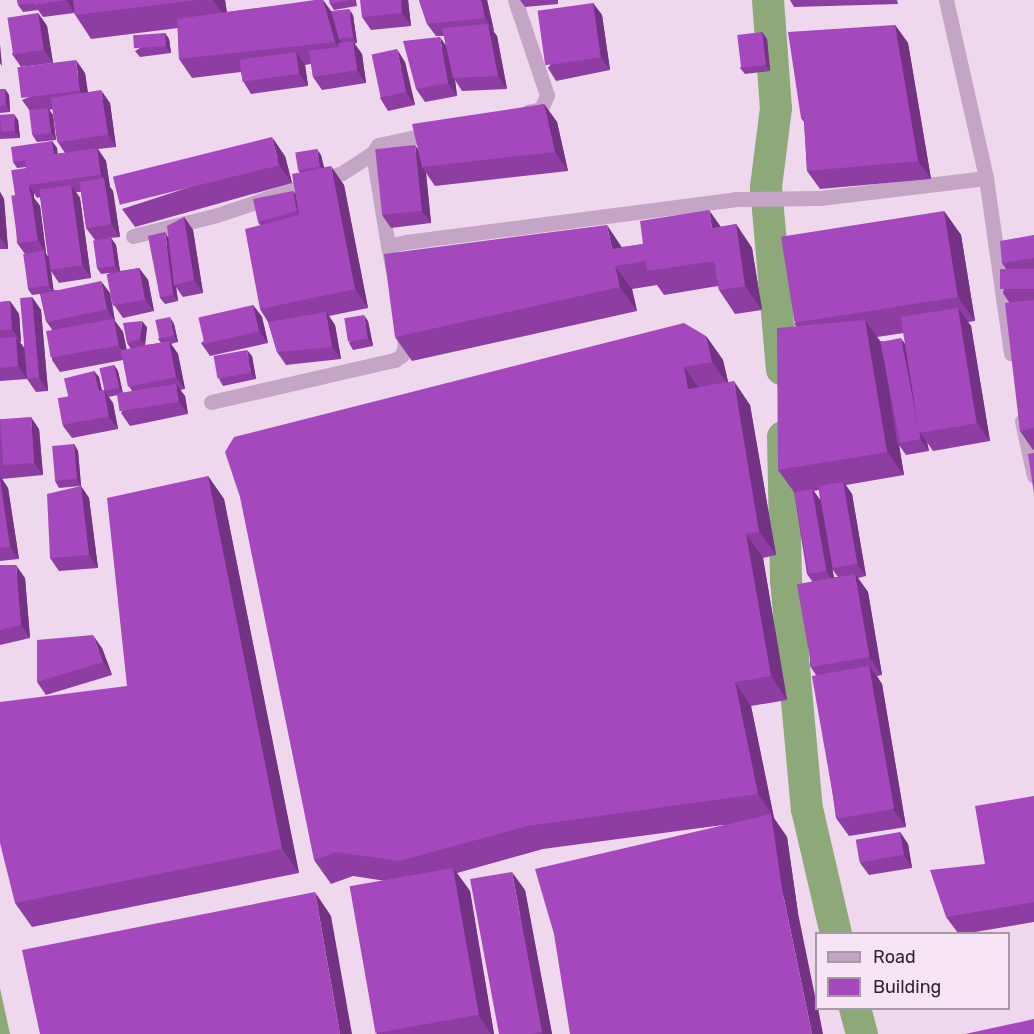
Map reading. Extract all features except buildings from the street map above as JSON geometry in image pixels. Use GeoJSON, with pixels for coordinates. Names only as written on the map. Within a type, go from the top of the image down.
{"type":"FeatureCollection","features":[{"type":"Feature","properties":{"kind":"street"},"geometry":{"type":"LineString","coordinates":[[515,0],[547,95],[541,110],[518,115]]}},
{"type":"Feature","properties":{"kind":"street"},"geometry":{"type":"LineString","coordinates":[[946,0],[986,178],[1014,374]]}},
{"type":"Feature","properties":{"kind":"street"},"geometry":{"type":"LineString","coordinates":[[133,236],[217,215],[342,173],[373,153],[378,145],[448,130]]}},
{"type":"Feature","properties":{"kind":"street"},"geometry":{"type":"LineString","coordinates":[[373,153],[396,291]]}},
{"type":"Feature","properties":{"kind":"street"},"geometry":{"type":"LineString","coordinates":[[388,246],[736,199],[820,198],[986,178]]}},
{"type":"Feature","properties":{"kind":"street"},"geometry":{"type":"LineString","coordinates":[[211,402],[395,360],[402,355],[405,346],[400,313]]}},
{"type":"Feature","properties":{"kind":"street"},"geometry":{"type":"LineString","coordinates":[[1020,409],[1034,476]]}},
{"type":"Feature","properties":{"kind":"shaded area"},"geometry":{"type":"Polygon","coordinates":[[[0,988],[10,1034],[0,1034],[0,988]]]}},
{"type":"Feature","properties":{"kind":"waterway"},"geometry":{"type":"LineString","coordinates":[[768,0],[776,108],[766,187],[782,369]]}},
{"type":"Feature","properties":{"kind":"waterway"},"geometry":{"type":"LineString","coordinates":[[783,437],[786,580],[807,809],[836,932]]}},
{"type":"Feature","properties":{"kind":"waterway"},"geometry":{"type":"LineString","coordinates":[[856,1010],[862,1034]]}}]}
